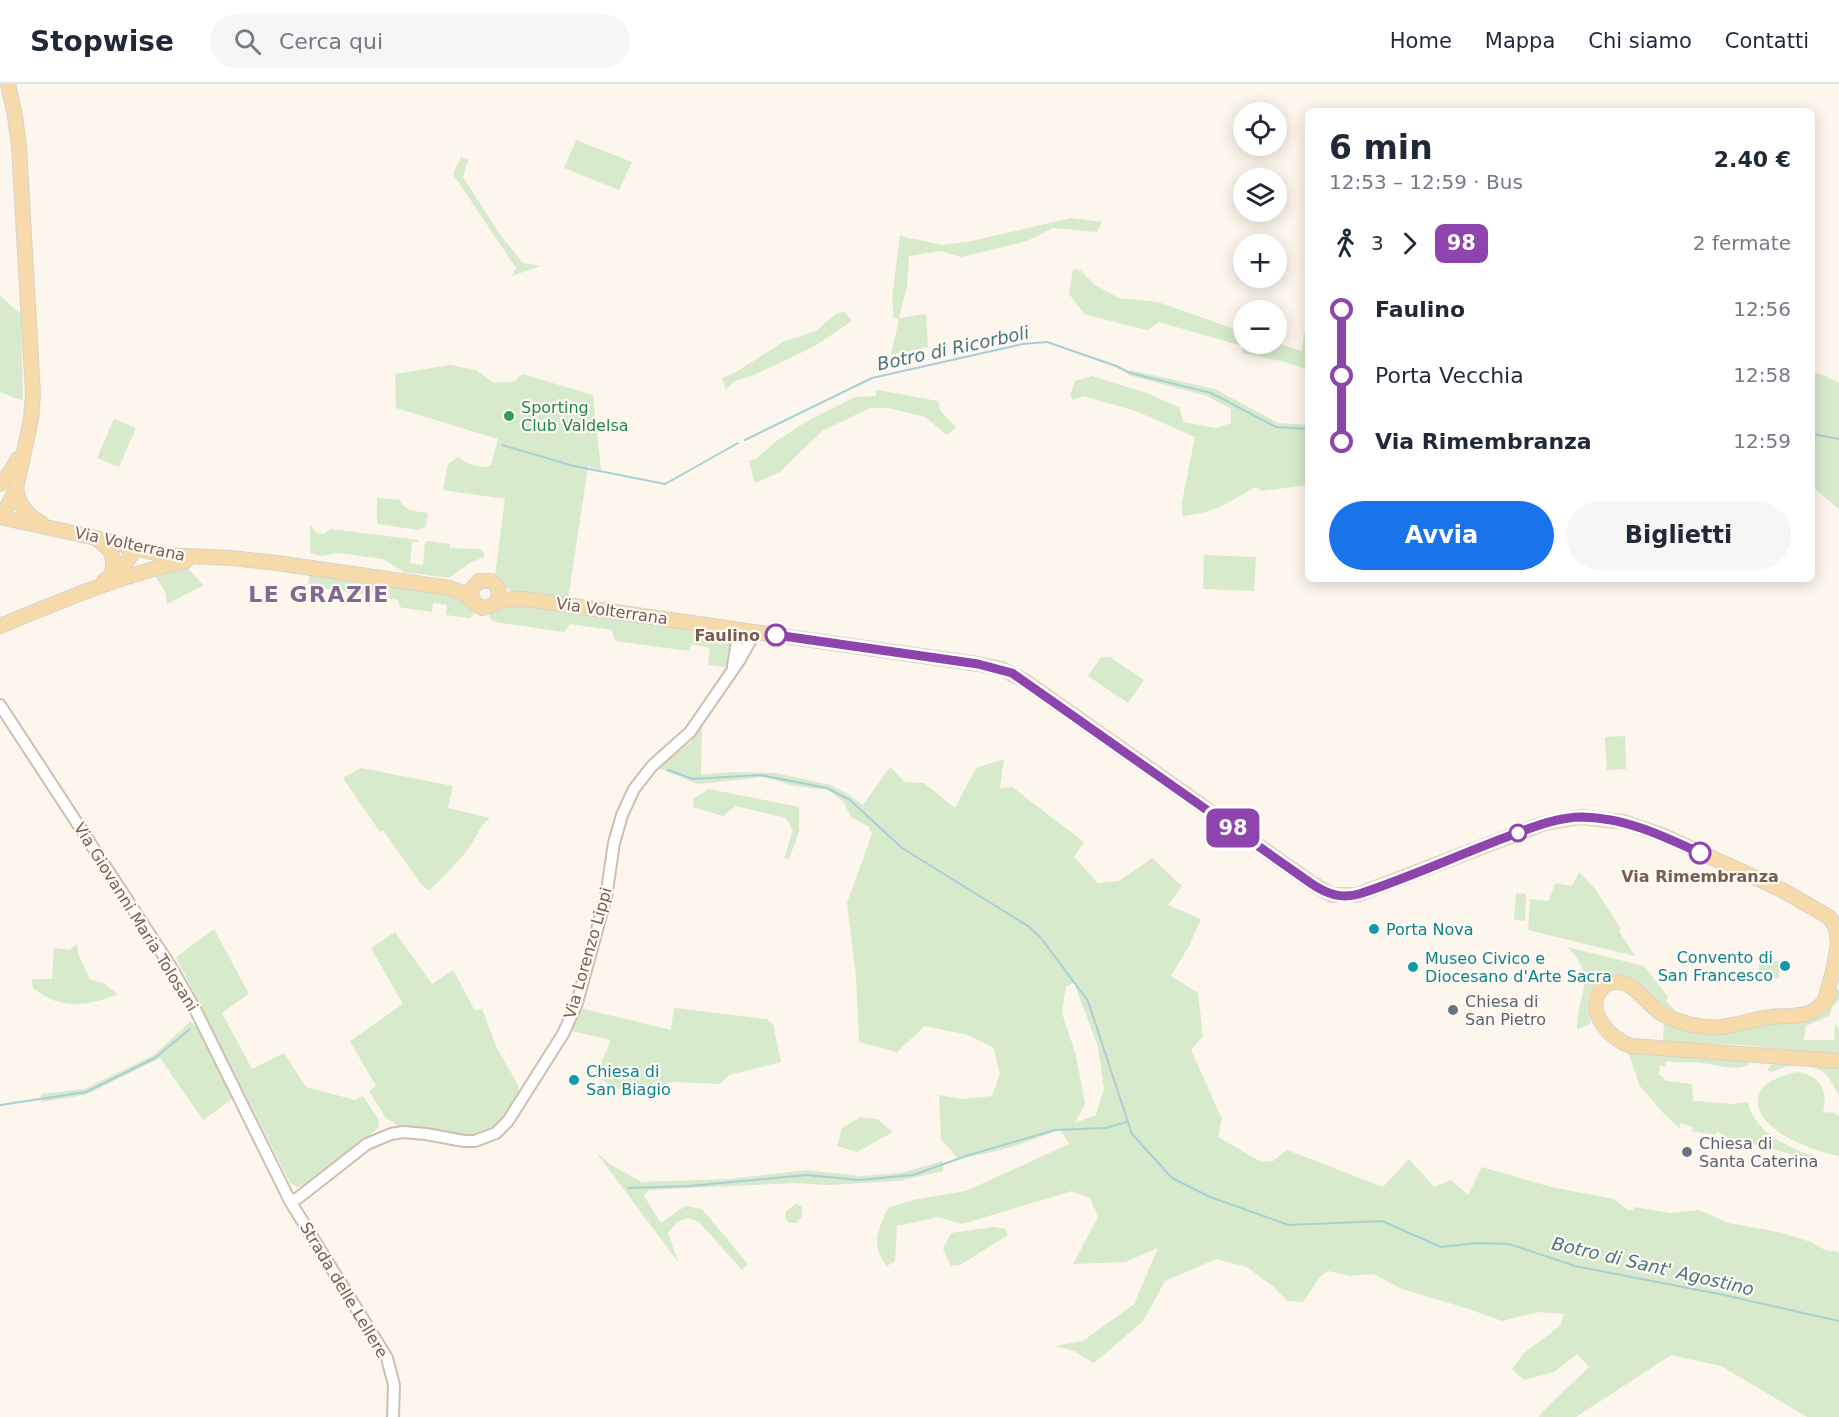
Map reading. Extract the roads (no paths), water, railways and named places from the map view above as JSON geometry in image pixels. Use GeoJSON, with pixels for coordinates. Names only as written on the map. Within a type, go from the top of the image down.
{"type":"FeatureCollection","features":[{"type":"Feature","properties":{"kind":"main road"},"geometry":{"type":"LineString","coordinates":[[8,84],[14,107],[19,146],[33,382],[32,414],[16,489],[1,515],[60,530]]}},
{"type":"Feature","properties":{"kind":"main road"},"geometry":{"type":"LineString","coordinates":[[1,484],[16,462],[26,440]]}},
{"type":"Feature","properties":{"kind":"main road"},"geometry":{"type":"LineString","coordinates":[[16,489],[20,502],[30,517],[60,530]]}},
{"type":"Feature","properties":{"kind":"main road","name":"Via Volterrana"},"geometry":{"type":"LineString","coordinates":[[60,530],[163,555],[262,561],[450,588],[473,594]]}},
{"type":"Feature","properties":{"kind":"main road"},"geometry":{"type":"LineString","coordinates":[[92,537],[112,552],[114,563],[112,574]]}},
{"type":"Feature","properties":{"kind":"main road"},"geometry":{"type":"LineString","coordinates":[[92,589],[124,565],[136,548]]}},
{"type":"Feature","properties":{"kind":"main road"},"geometry":{"type":"LineString","coordinates":[[132,575],[139,560],[136,548]]}},
{"type":"Feature","properties":{"kind":"main road"},"geometry":{"type":"LineString","coordinates":[[0,626],[132,575],[196,558]]}},
{"type":"Feature","properties":{"kind":"main road","name":"Via Volterrana"},"geometry":{"type":"LineString","coordinates":[[487,579],[494,582],[498,594],[492,606],[483,608],[477,605],[473,594],[479,581],[487,579]]}},
{"type":"Feature","properties":{"kind":"main road","name":"Via Volterrana"},"geometry":{"type":"LineString","coordinates":[[498,594],[978,664],[1012,673],[1328,893],[1346,896],[1363,893],[1536,826],[1560,819],[1580,817],[1613,820],[1642,828],[1782,890]]}},
{"type":"Feature","properties":{"kind":"main road"},"geometry":{"type":"LineString","coordinates":[[1782,890],[1820,903],[1839,916]]}},
{"type":"Feature","properties":{"kind":"main road"},"geometry":{"type":"LineString","coordinates":[[1782,890],[1825,913],[1835,925],[1838,937],[1836,958],[1825,1000]]}},
{"type":"Feature","properties":{"kind":"main road"},"geometry":{"type":"LineString","coordinates":[[1839,974],[1825,1000],[1818,1008],[1804,1015],[1766,1017],[1714,1027],[1687,1023],[1664,1016],[1634,989],[1622,982],[1609,983],[1598,994],[1596,1008],[1601,1020],[1613,1035],[1625,1044],[1839,1061]]}},
{"type":"Feature","properties":{"kind":"street","name":"Via Lorenzo Lippi"},"geometry":{"type":"LineString","coordinates":[[733,669],[737,648],[734,629]]}},
{"type":"Feature","properties":{"kind":"street","name":"Via Lorenzo Lippi"},"geometry":{"type":"LineString","coordinates":[[290,1201],[298,1198],[367,1144],[379,1138],[391,1134],[414,1132],[451,1140],[476,1141],[496,1133],[508,1121],[563,1034],[577,1004],[606,897],[614,843],[622,815],[634,789],[652,766],[690,732],[755,632]]}},
{"type":"Feature","properties":{"kind":"street","name":"Via Giovanni Maria Tolosani"},"geometry":{"type":"LineString","coordinates":[[0,705],[180,982],[290,1201]]}},
{"type":"Feature","properties":{"kind":"street","name":"Strada delle Lellere"},"geometry":{"type":"LineString","coordinates":[[290,1201],[387,1358],[394,1385],[393,1417]]}},
{"type":"Feature","properties":{"kind":"waterway","name":"Botro di Ricorboli"},"geometry":{"type":"LineString","coordinates":[[745,440],[872,378],[1023,344],[1047,342],[1130,373],[1211,393],[1276,427],[1305,429]]}},
{"type":"Feature","properties":{"kind":"waterway","name":"Botro di Ricorboli"},"geometry":{"type":"LineString","coordinates":[[1815,435],[1839,439]]}},
{"type":"Feature","properties":{"kind":"waterway","name":"Botro di Ricorboli"},"geometry":{"type":"LineString","coordinates":[[502,445],[574,466],[665,484],[738,443]]}},
{"type":"Feature","properties":{"kind":"waterway","name":"Botro di Sant' Agostino"},"geometry":{"type":"LineString","coordinates":[[668,770],[693,779],[760,775],[827,788],[850,800],[902,848],[1028,926],[1041,938],[1088,1001],[1132,1134],[1172,1178],[1210,1197],[1289,1225],[1382,1221],[1441,1247],[1476,1243],[1509,1244],[1575,1266],[1724,1295],[1839,1321]]}},
{"type":"Feature","properties":{"kind":"waterway"},"geometry":{"type":"LineString","coordinates":[[0,1105],[86,1092],[155,1058],[190,1029]]}},
{"type":"Feature","properties":{"kind":"waterway"},"geometry":{"type":"LineString","coordinates":[[628,1188],[689,1186],[806,1175],[859,1180],[913,1175],[969,1155],[1055,1130],[1106,1128],[1126,1122]]}},
{"type":"Feature","properties":{"kind":"place","name":"Sporting Club Valdelsa"},"geometry":{"type":"Point","coordinates":[509,416]}},
{"type":"Feature","properties":{"kind":"place","name":"Faulino"},"geometry":{"type":"Point","coordinates":[776,635]}},
{"type":"Feature","properties":{"kind":"place","name":"Via Rimembranza"},"geometry":{"type":"Point","coordinates":[1700,853]}},
{"type":"Feature","properties":{"kind":"place","name":"Porta Nova"},"geometry":{"type":"Point","coordinates":[1374,929]}},
{"type":"Feature","properties":{"kind":"place","name":"Convento di San Francesco"},"geometry":{"type":"Point","coordinates":[1785,966]}},
{"type":"Feature","properties":{"kind":"place","name":"Museo Civico e Diocesano d'Arte Sacra"},"geometry":{"type":"Point","coordinates":[1413,967]}},
{"type":"Feature","properties":{"kind":"place","name":"Chiesa di San Pietro"},"geometry":{"type":"Point","coordinates":[1453,1010]}},
{"type":"Feature","properties":{"kind":"place","name":"Chiesa di San Biagio"},"geometry":{"type":"Point","coordinates":[574,1080]}},
{"type":"Feature","properties":{"kind":"place","name":"Chiesa di Santa Caterina"},"geometry":{"type":"Point","coordinates":[1687,1152]}},
{"type":"Feature","properties":{"kind":"district","name":"LE GRAZIE"},"geometry":{"type":"Point","coordinates":[319,594]}}]}
